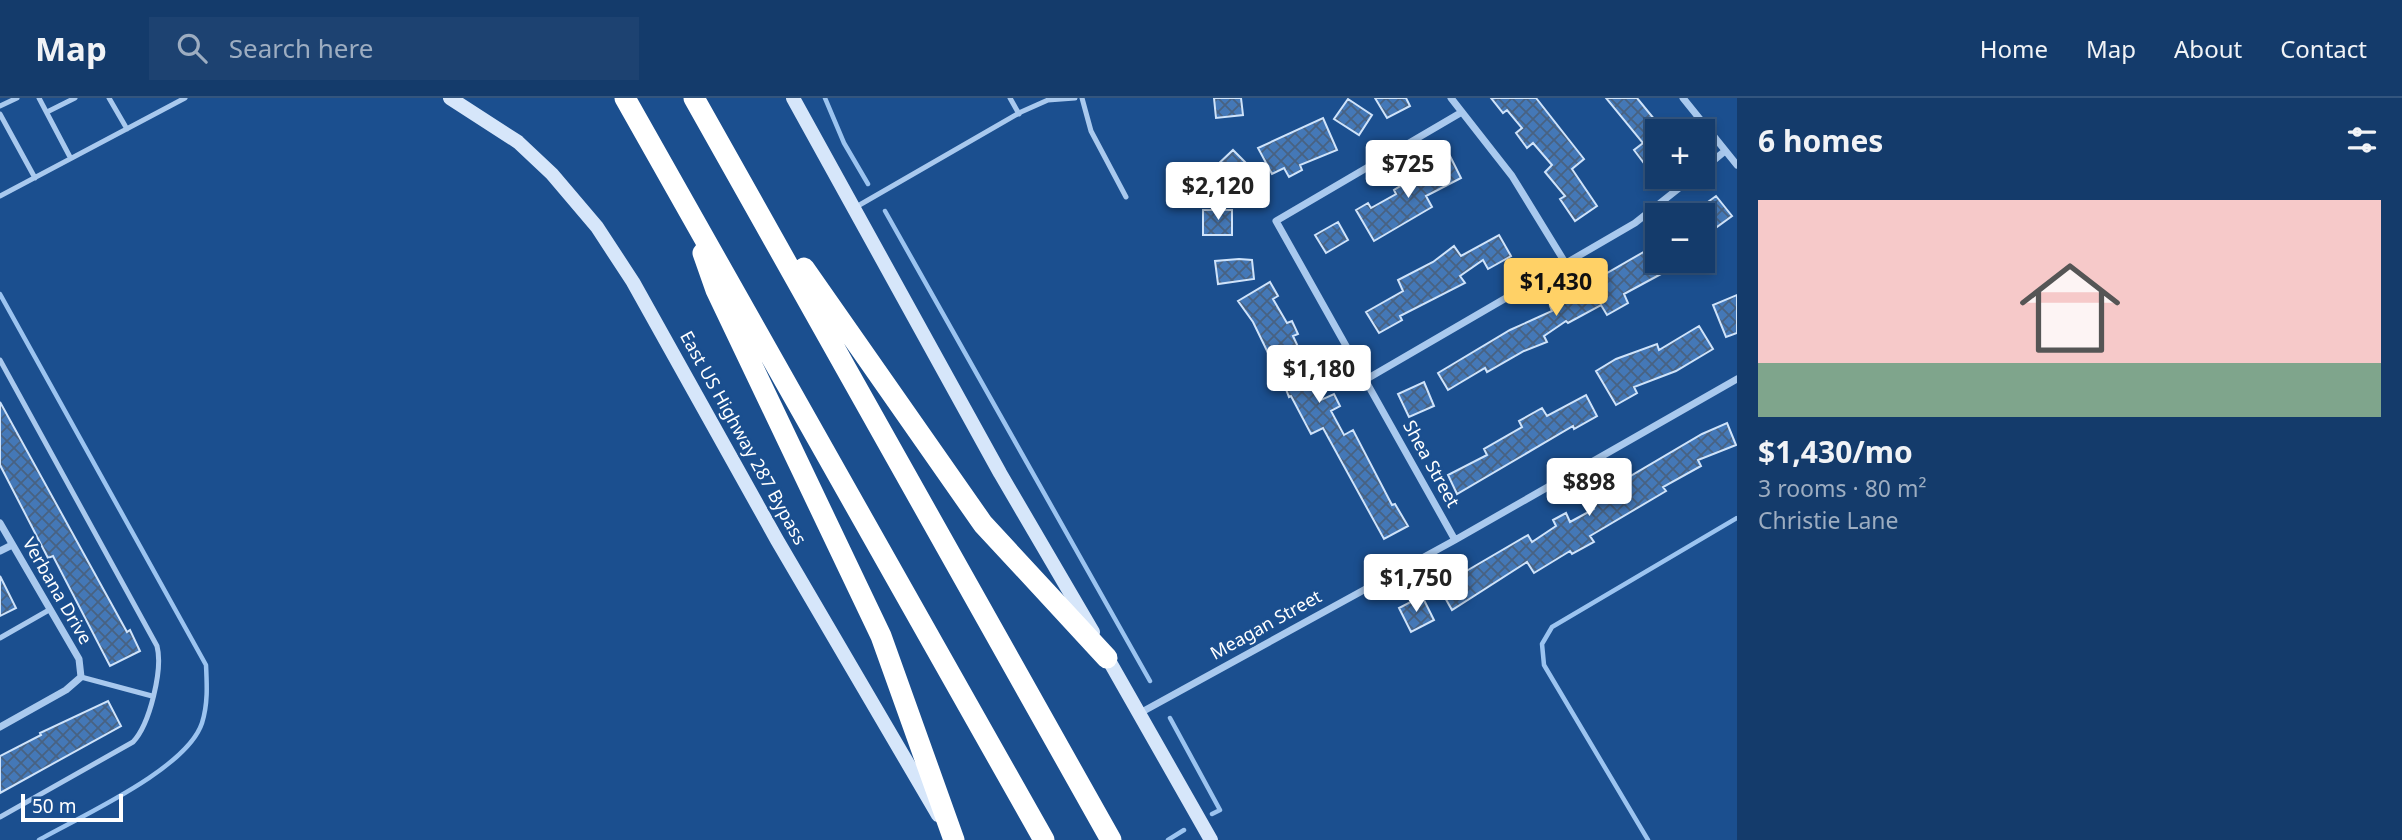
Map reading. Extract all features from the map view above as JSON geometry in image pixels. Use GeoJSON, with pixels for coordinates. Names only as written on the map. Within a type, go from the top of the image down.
{"type":"FeatureCollection","features":[{"type":"Feature","properties":{"kind":"highway"},"geometry":{"type":"LineString","coordinates":[[625,98],[1044,840]]}},
{"type":"Feature","properties":{"kind":"highway"},"geometry":{"type":"LineString","coordinates":[[694,98],[1111,840]]}},
{"type":"Feature","properties":{"kind":"highway"},"geometry":{"type":"LineString","coordinates":[[705,98],[809,276],[975,513],[1107,658]]}},
{"type":"Feature","properties":{"kind":"highway"},"geometry":{"type":"LineString","coordinates":[[700,230],[705,263],[716,290],[881,636],[953,840]]}},
{"type":"Feature","properties":{"kind":"main road","name":"East US Highway 287 Bypass"},"geometry":{"type":"LineString","coordinates":[[450,98],[518,142],[552,174],[597,227],[633,282],[777,540],[953,840]]}},
{"type":"Feature","properties":{"kind":"main road"},"geometry":{"type":"LineString","coordinates":[[793,98],[853,209],[1212,840]]}},
{"type":"Feature","properties":{"kind":"street"},"geometry":{"type":"LineString","coordinates":[[1451,98],[1512,176],[1566,264]]}},
{"type":"Feature","properties":{"kind":"street"},"geometry":{"type":"LineString","coordinates":[[1684,98],[1737,165]]}},
{"type":"Feature","properties":{"kind":"street","name":"Shea Street"},"geometry":{"type":"LineString","coordinates":[[1455,540],[1276,221],[1462,112]]}},
{"type":"Feature","properties":{"kind":"street"},"geometry":{"type":"LineString","coordinates":[[1715,159],[1725,151]]}},
{"type":"Feature","properties":{"kind":"street"},"geometry":{"type":"LineString","coordinates":[[1365,380],[1635,223],[1678,189]]}},
{"type":"Feature","properties":{"kind":"street","name":"Meagan Street"},"geometry":{"type":"LineString","coordinates":[[1140,713],[1455,540],[1737,379]]}},
{"type":"Feature","properties":{"kind":"street","name":"Verbana Drive"},"geometry":{"type":"LineString","coordinates":[[0,523],[79,659],[81,677]]}},
{"type":"Feature","properties":{"kind":"street"},"geometry":{"type":"LineString","coordinates":[[0,551],[12,545]]}},
{"type":"Feature","properties":{"kind":"street"},"geometry":{"type":"LineString","coordinates":[[0,727],[66,690],[81,677]]}},
{"type":"Feature","properties":{"kind":"lane"},"geometry":{"type":"LineString","coordinates":[[0,106],[17,98]]}},
{"type":"Feature","properties":{"kind":"lane"},"geometry":{"type":"LineString","coordinates":[[39,98],[70,157]]}},
{"type":"Feature","properties":{"kind":"lane"},"geometry":{"type":"LineString","coordinates":[[47,112],[75,98]]}},
{"type":"Feature","properties":{"kind":"lane"},"geometry":{"type":"LineString","coordinates":[[109,98],[127,129]]}},
{"type":"Feature","properties":{"kind":"lane"},"geometry":{"type":"LineString","coordinates":[[0,196],[185,98]]}},
{"type":"Feature","properties":{"kind":"lane"},"geometry":{"type":"LineString","coordinates":[[1010,98],[1019,114]]}},
{"type":"Feature","properties":{"kind":"lane"},"geometry":{"type":"LineString","coordinates":[[853,209],[1019,114],[1048,100],[1075,98]]}},
{"type":"Feature","properties":{"kind":"lane"},"geometry":{"type":"LineString","coordinates":[[1082,98],[1087,123],[1126,197]]}},
{"type":"Feature","properties":{"kind":"lane"},"geometry":{"type":"LineString","coordinates":[[0,114],[35,178]]}},
{"type":"Feature","properties":{"kind":"lane"},"geometry":{"type":"LineString","coordinates":[[0,360],[157,646],[160,662],[141,733],[133,742],[0,817]]}},
{"type":"Feature","properties":{"kind":"lane"},"geometry":{"type":"LineString","coordinates":[[0,638],[49,610]]}},
{"type":"Feature","properties":{"kind":"lane"},"geometry":{"type":"LineString","coordinates":[[81,677],[152,696]]}},
{"type":"Feature","properties":{"kind":"building"},"geometry":{"type":"Polygon","coordinates":[[[1214,98],[1241,98],[1243,115],[1216,118],[1214,98]]]}},
{"type":"Feature","properties":{"kind":"building"},"geometry":{"type":"Polygon","coordinates":[[[1375,98],[1406,98],[1410,106],[1387,118],[1375,98]]]}},
{"type":"Feature","properties":{"kind":"building"},"geometry":{"type":"Polygon","coordinates":[[[1491,98],[1536,98],[1584,159],[1572,169],[1597,206],[1575,221],[1560,199],[1565,196],[1545,172],[1552,165],[1533,143],[1527,148],[1516,133],[1522,128],[1507,110],[1503,113],[1491,98]]]}},
{"type":"Feature","properties":{"kind":"building"},"geometry":{"type":"Polygon","coordinates":[[[1606,98],[1637,98],[1654,119],[1645,119],[1645,165],[1634,150],[1643,143],[1606,98]]]}},
{"type":"Feature","properties":{"kind":"building"},"geometry":{"type":"Polygon","coordinates":[[[1348,99],[1372,115],[1359,135],[1334,119],[1348,99]]]}},
{"type":"Feature","properties":{"kind":"building"},"geometry":{"type":"Polygon","coordinates":[[[1323,118],[1337,150],[1300,165],[1302,170],[1289,177],[1284,168],[1272,174],[1258,148],[1323,118]]]}},
{"type":"Feature","properties":{"kind":"building"},"geometry":{"type":"Polygon","coordinates":[[[1233,150],[1255,172],[1248,179],[1254,185],[1243,196],[1215,167],[1233,150]]]}},
{"type":"Feature","properties":{"kind":"building"},"geometry":{"type":"Polygon","coordinates":[[[1450,156],[1461,178],[1426,196],[1432,207],[1374,241],[1356,210],[1368,203],[1371,208],[1396,194],[1394,190],[1450,156]]]}},
{"type":"Feature","properties":{"kind":"building"},"geometry":{"type":"Polygon","coordinates":[[[1716,196],[1732,216],[1715,228],[1715,203],[1706,203],[1716,196]]]}},
{"type":"Feature","properties":{"kind":"building"},"geometry":{"type":"Polygon","coordinates":[[[1203,210],[1232,210],[1232,235],[1203,235],[1203,210]]]}},
{"type":"Feature","properties":{"kind":"building"},"geometry":{"type":"Polygon","coordinates":[[[1338,222],[1348,240],[1326,253],[1315,235],[1338,222]]]}},
{"type":"Feature","properties":{"kind":"building"},"geometry":{"type":"Polygon","coordinates":[[[1499,235],[1511,256],[1488,269],[1483,260],[1460,276],[1465,283],[1400,316],[1402,320],[1379,333],[1366,312],[1403,291],[1398,280],[1433,262],[1454,246],[1461,256],[1499,235]]]}},
{"type":"Feature","properties":{"kind":"building"},"geometry":{"type":"Polygon","coordinates":[[[1645,251],[1645,273],[1661,274],[1624,294],[1628,303],[1607,315],[1601,305],[1568,323],[1566,321],[1544,336],[1547,342],[1524,351],[1487,372],[1485,368],[1448,390],[1438,373],[1510,330],[1552,311],[1550,306],[1645,251]]]}},
{"type":"Feature","properties":{"kind":"building"},"geometry":{"type":"Polygon","coordinates":[[[1252,260],[1254,279],[1218,284],[1215,261],[1252,260]]]}},
{"type":"Feature","properties":{"kind":"building"},"geometry":{"type":"Polygon","coordinates":[[[1270,282],[1278,296],[1273,299],[1287,323],[1292,321],[1298,334],[1293,336],[1305,362],[1314,359],[1319,370],[1311,373],[1321,400],[1334,394],[1340,406],[1331,411],[1344,435],[1353,430],[1392,505],[1395,504],[1408,526],[1384,539],[1323,428],[1311,434],[1291,396],[1289,397],[1274,358],[1271,359],[1253,322],[1238,301],[1270,282]]]}},
{"type":"Feature","properties":{"kind":"building"},"geometry":{"type":"Polygon","coordinates":[[[1737,295],[1737,333],[1726,337],[1713,305],[1737,295]]]}},
{"type":"Feature","properties":{"kind":"building"},"geometry":{"type":"Polygon","coordinates":[[[1699,326],[1713,349],[1676,371],[1634,387],[1637,393],[1616,405],[1596,371],[1616,359],[1657,344],[1659,350],[1699,326]]]}},
{"type":"Feature","properties":{"kind":"building"},"geometry":{"type":"Polygon","coordinates":[[[1424,382],[1434,406],[1409,417],[1398,394],[1424,382]]]}},
{"type":"Feature","properties":{"kind":"building"},"geometry":{"type":"Polygon","coordinates":[[[1586,395],[1597,416],[1574,429],[1573,426],[1457,494],[1448,475],[1487,455],[1484,449],[1522,427],[1519,421],[1542,408],[1547,416],[1586,395]]]}},
{"type":"Feature","properties":{"kind":"building"},"geometry":{"type":"Polygon","coordinates":[[[0,402],[140,651],[110,666],[53,556],[48,558],[0,465],[0,402]]]}},
{"type":"Feature","properties":{"kind":"building"},"geometry":{"type":"Polygon","coordinates":[[[1727,423],[1736,445],[1698,460],[1701,466],[1663,487],[1666,491],[1590,536],[1594,542],[1572,554],[1570,551],[1534,573],[1527,562],[1452,610],[1439,587],[1528,535],[1532,542],[1556,526],[1553,520],[1566,513],[1570,522],[1594,509],[1590,500],[1702,434],[1727,423]]]}},
{"type":"Feature","properties":{"kind":"building"},"geometry":{"type":"Polygon","coordinates":[[[0,576],[16,608],[0,616],[0,576]]]}},
{"type":"Feature","properties":{"kind":"building"},"geometry":{"type":"Polygon","coordinates":[[[1422,596],[1434,620],[1411,632],[1399,608],[1422,596]]]}},
{"type":"Feature","properties":{"kind":"building"},"geometry":{"type":"Polygon","coordinates":[[[108,701],[121,726],[0,793],[0,756],[41,735],[40,733],[108,701]]]}},
{"type":"Feature","properties":{"kind":"waterway"},"geometry":{"type":"LineString","coordinates":[[825,98],[844,143],[868,184]]}},
{"type":"Feature","properties":{"kind":"waterway"},"geometry":{"type":"LineString","coordinates":[[885,211],[1150,681]]}},
{"type":"Feature","properties":{"kind":"waterway"},"geometry":{"type":"LineString","coordinates":[[0,294],[206,665],[207,687],[202,723],[192,740],[176,757],[131,790],[39,840]]}},
{"type":"Feature","properties":{"kind":"waterway"},"geometry":{"type":"LineString","coordinates":[[1648,840],[1544,665],[1542,644],[1552,627],[1737,518]]}},
{"type":"Feature","properties":{"kind":"waterway"},"geometry":{"type":"LineString","coordinates":[[1170,718],[1220,810],[1212,814]]}},
{"type":"Feature","properties":{"kind":"waterway"},"geometry":{"type":"LineString","coordinates":[[1168,840],[1184,830]]}}]}
